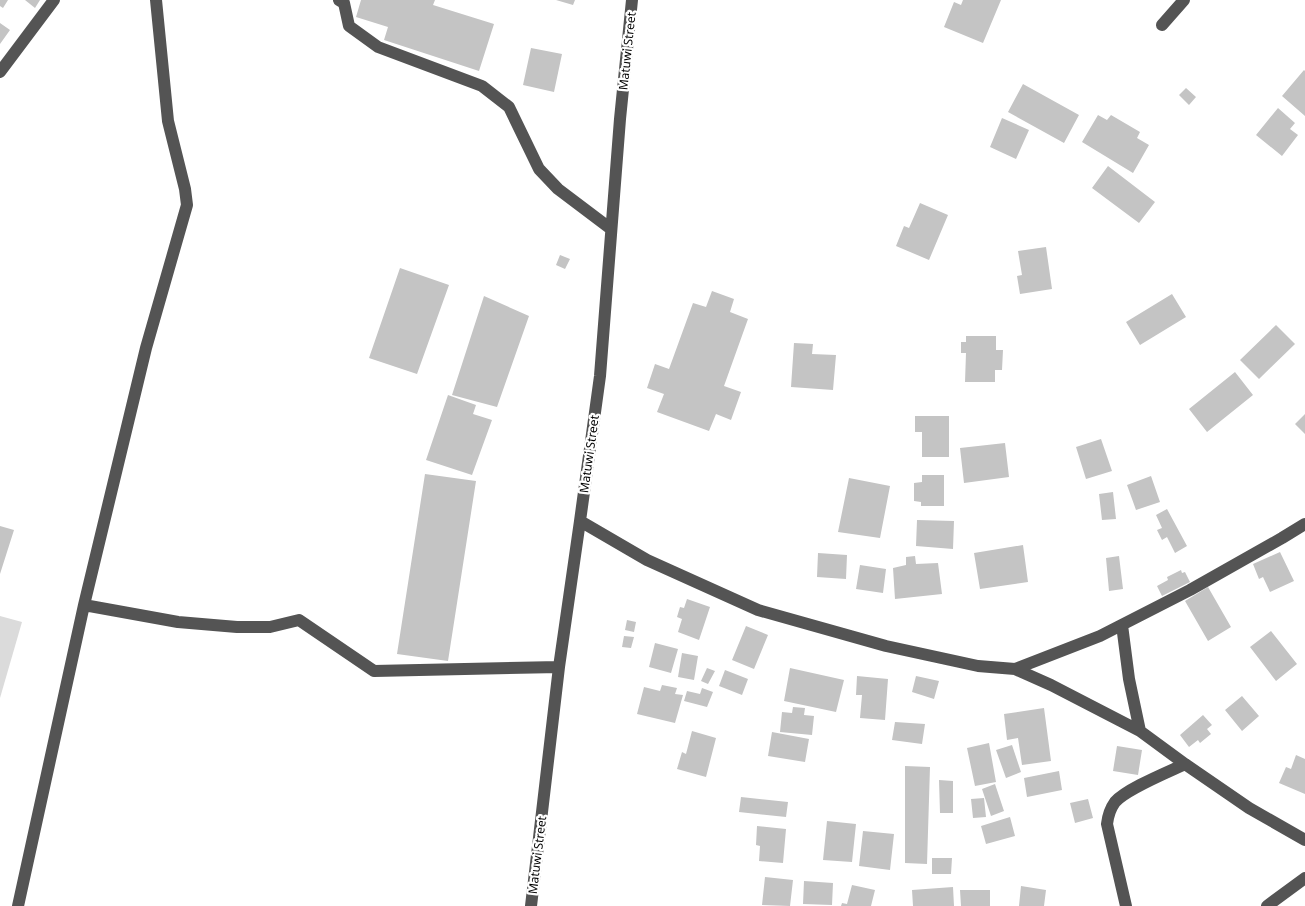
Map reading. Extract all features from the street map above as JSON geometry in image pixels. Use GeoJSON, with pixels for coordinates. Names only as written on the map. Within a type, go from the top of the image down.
{"type":"FeatureCollection","features":[{"type":"Feature","properties":{"kind":"street"},"geometry":{"type":"LineString","coordinates":[[0,72],[54,0]]}},
{"type":"Feature","properties":{"kind":"street"},"geometry":{"type":"LineString","coordinates":[[18,906],[84,605],[146,348],[187,205],[185,189],[168,121],[156,0]]}},
{"type":"Feature","properties":{"kind":"street"},"geometry":{"type":"LineString","coordinates":[[339,0],[344,3],[349,26],[378,47],[482,86],[509,107],[539,169],[558,189],[611,229]]}},
{"type":"Feature","properties":{"kind":"street","name":"Matuwi Street"},"geometry":{"type":"LineString","coordinates":[[531,906],[559,667],[600,376],[620,119],[632,0]]}},
{"type":"Feature","properties":{"kind":"street"},"geometry":{"type":"LineString","coordinates":[[1162,25],[1184,0]]}},
{"type":"Feature","properties":{"kind":"street"},"geometry":{"type":"LineString","coordinates":[[580,521],[647,560],[758,610],[886,646],[978,666],[1015,669],[1051,684],[1140,731],[1250,808],[1305,840]]}},
{"type":"Feature","properties":{"kind":"street"},"geometry":{"type":"LineString","coordinates":[[1015,669],[1100,636],[1190,590],[1305,524]]}},
{"type":"Feature","properties":{"kind":"street"},"geometry":{"type":"LineString","coordinates":[[84,605],[178,622],[237,627],[270,627],[299,620],[374,671],[559,667]]}},
{"type":"Feature","properties":{"kind":"street"},"geometry":{"type":"LineString","coordinates":[[1122,625],[1129,679],[1140,731]]}},
{"type":"Feature","properties":{"kind":"street"},"geometry":{"type":"LineString","coordinates":[[1126,906],[1107,824],[1109,811],[1117,800],[1128,792],[1185,764]]}},
{"type":"Feature","properties":{"kind":"street"},"geometry":{"type":"LineString","coordinates":[[1267,906],[1305,878]]}},
{"type":"Feature","properties":{"kind":"shaded area"},"geometry":{"type":"Polygon","coordinates":[[[0,616],[22,622],[0,698],[0,616]]]}},
{"type":"Feature","properties":{"kind":"building"},"geometry":{"type":"Polygon","coordinates":[[[0,0],[8,0],[3,8],[0,6],[0,0]]]}},
{"type":"Feature","properties":{"kind":"building"},"geometry":{"type":"Polygon","coordinates":[[[25,0],[40,0],[35,8],[25,0]]]}},
{"type":"Feature","properties":{"kind":"building"},"geometry":{"type":"Polygon","coordinates":[[[361,0],[435,0],[433,5],[494,24],[479,71],[384,40],[388,27],[356,17],[361,0]]]}},
{"type":"Feature","properties":{"kind":"building"},"geometry":{"type":"Polygon","coordinates":[[[556,0],[575,0],[573,5],[556,0]]]}},
{"type":"Feature","properties":{"kind":"building"},"geometry":{"type":"Polygon","coordinates":[[[963,0],[1001,0],[983,43],[944,27],[954,2],[961,5],[963,0]]]}},
{"type":"Feature","properties":{"kind":"building"},"geometry":{"type":"Polygon","coordinates":[[[0,23],[10,30],[0,44],[0,23]]]}},
{"type":"Feature","properties":{"kind":"building"},"geometry":{"type":"Polygon","coordinates":[[[531,48],[562,54],[554,92],[523,85],[531,48]]]}},
{"type":"Feature","properties":{"kind":"building"},"geometry":{"type":"Polygon","coordinates":[[[1305,71],[1305,116],[1282,96],[1305,71]]]}},
{"type":"Feature","properties":{"kind":"building"},"geometry":{"type":"Polygon","coordinates":[[[1023,84],[1079,115],[1064,143],[1008,112],[1023,84]]]}},
{"type":"Feature","properties":{"kind":"building"},"geometry":{"type":"Polygon","coordinates":[[[1186,88],[1196,97],[1189,105],[1179,95],[1186,88]]]}},
{"type":"Feature","properties":{"kind":"building"},"geometry":{"type":"Polygon","coordinates":[[[1278,108],[1295,123],[1290,129],[1298,135],[1282,156],[1256,135],[1278,108]]]}},
{"type":"Feature","properties":{"kind":"building"},"geometry":{"type":"Polygon","coordinates":[[[1098,115],[1107,120],[1111,115],[1140,132],[1137,138],[1149,145],[1133,173],[1082,142],[1098,115]]]}},
{"type":"Feature","properties":{"kind":"building"},"geometry":{"type":"Polygon","coordinates":[[[1002,118],[1029,130],[1016,159],[990,147],[1002,118]]]}},
{"type":"Feature","properties":{"kind":"building"},"geometry":{"type":"Polygon","coordinates":[[[1108,166],[1155,202],[1139,223],[1092,188],[1108,166]]]}},
{"type":"Feature","properties":{"kind":"building"},"geometry":{"type":"Polygon","coordinates":[[[920,203],[948,215],[929,260],[896,246],[904,226],[909,228],[920,203]]]}},
{"type":"Feature","properties":{"kind":"building"},"geometry":{"type":"Polygon","coordinates":[[[1046,247],[1052,289],[1020,294],[1017,276],[1022,275],[1018,251],[1046,247]]]}},
{"type":"Feature","properties":{"kind":"building"},"geometry":{"type":"Polygon","coordinates":[[[560,255],[570,259],[565,269],[556,265],[560,255]]]}},
{"type":"Feature","properties":{"kind":"building"},"geometry":{"type":"Polygon","coordinates":[[[400,268],[449,285],[417,374],[369,358],[400,268]]]}},
{"type":"Feature","properties":{"kind":"building"},"geometry":{"type":"Polygon","coordinates":[[[712,291],[734,299],[730,312],[748,319],[724,386],[741,392],[731,420],[716,414],[709,431],[657,412],[664,394],[647,388],[655,364],[669,369],[693,303],[706,307],[712,291]]]}},
{"type":"Feature","properties":{"kind":"building"},"geometry":{"type":"Polygon","coordinates":[[[1172,294],[1186,317],[1140,345],[1126,322],[1172,294]]]}},
{"type":"Feature","properties":{"kind":"building"},"geometry":{"type":"Polygon","coordinates":[[[484,296],[529,316],[497,407],[452,395],[484,296]]]}},
{"type":"Feature","properties":{"kind":"building"},"geometry":{"type":"Polygon","coordinates":[[[1276,325],[1295,344],[1259,379],[1240,360],[1276,325]]]}},
{"type":"Feature","properties":{"kind":"building"},"geometry":{"type":"Polygon","coordinates":[[[966,336],[996,336],[996,350],[1003,350],[1002,370],[995,370],[995,382],[965,382],[966,353],[961,353],[961,342],[966,342],[966,336]]]}},
{"type":"Feature","properties":{"kind":"building"},"geometry":{"type":"Polygon","coordinates":[[[794,343],[813,344],[812,354],[836,355],[833,390],[791,387],[794,343]]]}},
{"type":"Feature","properties":{"kind":"building"},"geometry":{"type":"Polygon","coordinates":[[[1235,372],[1253,395],[1207,432],[1189,409],[1235,372]]]}},
{"type":"Feature","properties":{"kind":"building"},"geometry":{"type":"Polygon","coordinates":[[[448,395],[476,405],[473,414],[492,420],[472,475],[426,460],[448,395]]]}},
{"type":"Feature","properties":{"kind":"building"},"geometry":{"type":"Polygon","coordinates":[[[1305,414],[1305,434],[1295,424],[1305,414]]]}},
{"type":"Feature","properties":{"kind":"building"},"geometry":{"type":"Polygon","coordinates":[[[915,416],[949,416],[949,457],[922,457],[922,432],[915,432],[915,416]]]}},
{"type":"Feature","properties":{"kind":"building"},"geometry":{"type":"Polygon","coordinates":[[[1101,439],[1112,471],[1086,479],[1076,447],[1101,439]]]}},
{"type":"Feature","properties":{"kind":"building"},"geometry":{"type":"Polygon","coordinates":[[[1005,443],[1009,477],[964,483],[960,448],[1005,443]]]}},
{"type":"Feature","properties":{"kind":"building"},"geometry":{"type":"Polygon","coordinates":[[[425,474],[476,481],[448,661],[397,654],[425,474]]]}},
{"type":"Feature","properties":{"kind":"building"},"geometry":{"type":"Polygon","coordinates":[[[922,475],[944,475],[944,506],[921,506],[921,502],[914,501],[914,483],[922,482],[922,475]]]}},
{"type":"Feature","properties":{"kind":"building"},"geometry":{"type":"Polygon","coordinates":[[[1151,476],[1160,502],[1136,510],[1127,485],[1151,476]]]}},
{"type":"Feature","properties":{"kind":"building"},"geometry":{"type":"Polygon","coordinates":[[[849,478],[890,486],[880,538],[838,532],[849,478]]]}},
{"type":"Feature","properties":{"kind":"building"},"geometry":{"type":"Polygon","coordinates":[[[1113,492],[1116,519],[1102,520],[1099,494],[1113,492]]]}},
{"type":"Feature","properties":{"kind":"building"},"geometry":{"type":"Polygon","coordinates":[[[1167,509],[1187,546],[1175,553],[1167,537],[1162,540],[1157,530],[1162,528],[1156,515],[1167,509]]]}},
{"type":"Feature","properties":{"kind":"building"},"geometry":{"type":"Polygon","coordinates":[[[917,520],[954,521],[953,549],[916,546],[917,520]]]}},
{"type":"Feature","properties":{"kind":"building"},"geometry":{"type":"Polygon","coordinates":[[[0,526],[14,530],[0,574],[0,526]]]}},
{"type":"Feature","properties":{"kind":"building"},"geometry":{"type":"Polygon","coordinates":[[[1023,545],[1028,582],[980,589],[974,553],[1023,545]]]}},
{"type":"Feature","properties":{"kind":"building"},"geometry":{"type":"Polygon","coordinates":[[[1280,552],[1294,581],[1270,592],[1263,577],[1259,579],[1253,564],[1280,552]]]}},
{"type":"Feature","properties":{"kind":"building"},"geometry":{"type":"Polygon","coordinates":[[[818,553],[847,555],[846,579],[817,577],[818,553]]]}},
{"type":"Feature","properties":{"kind":"building"},"geometry":{"type":"Polygon","coordinates":[[[915,556],[916,564],[938,563],[942,594],[895,599],[893,568],[906,565],[906,557],[915,556]]]}},
{"type":"Feature","properties":{"kind":"building"},"geometry":{"type":"Polygon","coordinates":[[[1119,556],[1123,589],[1109,591],[1106,558],[1119,556]]]}},
{"type":"Feature","properties":{"kind":"building"},"geometry":{"type":"Polygon","coordinates":[[[860,565],[886,569],[883,593],[856,589],[860,565]]]}},
{"type":"Feature","properties":{"kind":"building"},"geometry":{"type":"Polygon","coordinates":[[[1181,570],[1182,573],[1185,572],[1190,582],[1162,596],[1157,586],[1168,580],[1167,577],[1181,570]]]}},
{"type":"Feature","properties":{"kind":"building"},"geometry":{"type":"Polygon","coordinates":[[[1208,587],[1231,627],[1208,641],[1185,601],[1208,587]]]}},
{"type":"Feature","properties":{"kind":"building"},"geometry":{"type":"Polygon","coordinates":[[[687,599],[710,607],[699,640],[678,632],[682,619],[677,617],[680,607],[684,608],[687,599]]]}},
{"type":"Feature","properties":{"kind":"building"},"geometry":{"type":"Polygon","coordinates":[[[627,620],[636,622],[634,632],[625,630],[627,620]]]}},
{"type":"Feature","properties":{"kind":"building"},"geometry":{"type":"Polygon","coordinates":[[[746,626],[768,635],[754,669],[732,660],[746,626]]]}},
{"type":"Feature","properties":{"kind":"building"},"geometry":{"type":"Polygon","coordinates":[[[1271,631],[1297,664],[1276,681],[1250,647],[1271,631]]]}},
{"type":"Feature","properties":{"kind":"building"},"geometry":{"type":"Polygon","coordinates":[[[624,636],[634,637],[631,648],[622,647],[624,636]]]}},
{"type":"Feature","properties":{"kind":"building"},"geometry":{"type":"Polygon","coordinates":[[[655,643],[678,649],[671,673],[649,667],[655,643]]]}},
{"type":"Feature","properties":{"kind":"building"},"geometry":{"type":"Polygon","coordinates":[[[682,653],[698,656],[694,680],[678,677],[682,653]]]}},
{"type":"Feature","properties":{"kind":"building"},"geometry":{"type":"Polygon","coordinates":[[[707,668],[715,671],[708,684],[701,681],[707,668]]]}},
{"type":"Feature","properties":{"kind":"building"},"geometry":{"type":"Polygon","coordinates":[[[790,668],[844,680],[836,712],[784,701],[790,668]]]}},
{"type":"Feature","properties":{"kind":"building"},"geometry":{"type":"Polygon","coordinates":[[[725,670],[748,679],[742,695],[719,686],[725,670]]]}},
{"type":"Feature","properties":{"kind":"building"},"geometry":{"type":"Polygon","coordinates":[[[857,676],[888,679],[885,720],[860,718],[862,695],[856,695],[857,676]]]}},
{"type":"Feature","properties":{"kind":"building"},"geometry":{"type":"Polygon","coordinates":[[[916,676],[939,681],[934,699],[912,692],[916,676]]]}},
{"type":"Feature","properties":{"kind":"building"},"geometry":{"type":"Polygon","coordinates":[[[662,685],[677,688],[675,694],[683,695],[675,723],[637,714],[644,687],[660,691],[662,685]]]}},
{"type":"Feature","properties":{"kind":"building"},"geometry":{"type":"Polygon","coordinates":[[[702,688],[713,692],[707,707],[684,701],[687,691],[700,694],[702,688]]]}},
{"type":"Feature","properties":{"kind":"building"},"geometry":{"type":"Polygon","coordinates":[[[1242,696],[1259,716],[1242,731],[1225,710],[1242,696]]]}},
{"type":"Feature","properties":{"kind":"building"},"geometry":{"type":"Polygon","coordinates":[[[793,707],[805,708],[804,715],[814,716],[812,735],[780,732],[782,712],[792,713],[793,707]]]}},
{"type":"Feature","properties":{"kind":"building"},"geometry":{"type":"Polygon","coordinates":[[[1044,708],[1051,761],[1022,765],[1018,738],[1007,740],[1004,714],[1044,708]]]}},
{"type":"Feature","properties":{"kind":"building"},"geometry":{"type":"Polygon","coordinates":[[[1203,715],[1212,725],[1207,729],[1211,734],[1200,743],[1198,740],[1189,747],[1180,735],[1203,715]]]}},
{"type":"Feature","properties":{"kind":"building"},"geometry":{"type":"Polygon","coordinates":[[[895,722],[925,724],[922,744],[892,740],[895,722]]]}},
{"type":"Feature","properties":{"kind":"building"},"geometry":{"type":"Polygon","coordinates":[[[692,731],[716,738],[706,777],[677,769],[682,752],[686,754],[692,731]]]}},
{"type":"Feature","properties":{"kind":"building"},"geometry":{"type":"Polygon","coordinates":[[[772,732],[809,739],[805,762],[768,756],[772,732]]]}},
{"type":"Feature","properties":{"kind":"building"},"geometry":{"type":"Polygon","coordinates":[[[989,743],[996,782],[975,786],[967,748],[989,743]]]}},
{"type":"Feature","properties":{"kind":"building"},"geometry":{"type":"Polygon","coordinates":[[[1012,745],[1021,772],[1006,778],[996,750],[1012,745]]]}},
{"type":"Feature","properties":{"kind":"building"},"geometry":{"type":"Polygon","coordinates":[[[1117,746],[1142,750],[1138,775],[1113,771],[1117,746]]]}},
{"type":"Feature","properties":{"kind":"building"},"geometry":{"type":"Polygon","coordinates":[[[1296,755],[1305,759],[1305,794],[1279,783],[1286,767],[1291,769],[1296,755]]]}},
{"type":"Feature","properties":{"kind":"building"},"geometry":{"type":"Polygon","coordinates":[[[905,766],[930,767],[927,864],[905,863],[905,766]]]}},
{"type":"Feature","properties":{"kind":"building"},"geometry":{"type":"Polygon","coordinates":[[[1059,771],[1062,790],[1027,797],[1024,778],[1059,771]]]}},
{"type":"Feature","properties":{"kind":"building"},"geometry":{"type":"Polygon","coordinates":[[[939,780],[953,781],[953,813],[940,813],[939,780]]]}},
{"type":"Feature","properties":{"kind":"building"},"geometry":{"type":"Polygon","coordinates":[[[995,784],[1004,811],[991,816],[982,789],[995,784]]]}},
{"type":"Feature","properties":{"kind":"building"},"geometry":{"type":"Polygon","coordinates":[[[741,797],[788,802],[786,817],[739,812],[741,797]]]}},
{"type":"Feature","properties":{"kind":"building"},"geometry":{"type":"Polygon","coordinates":[[[984,798],[986,817],[973,818],[971,799],[984,798]]]}},
{"type":"Feature","properties":{"kind":"building"},"geometry":{"type":"Polygon","coordinates":[[[1088,799],[1093,818],[1075,823],[1070,803],[1088,799]]]}},
{"type":"Feature","properties":{"kind":"building"},"geometry":{"type":"Polygon","coordinates":[[[1010,817],[1015,836],[986,844],[981,826],[1010,817]]]}},
{"type":"Feature","properties":{"kind":"building"},"geometry":{"type":"Polygon","coordinates":[[[827,821],[856,824],[852,862],[823,860],[827,821]]]}},
{"type":"Feature","properties":{"kind":"building"},"geometry":{"type":"Polygon","coordinates":[[[757,826],[786,829],[783,863],[759,861],[760,846],[756,845],[757,826]]]}},
{"type":"Feature","properties":{"kind":"building"},"geometry":{"type":"Polygon","coordinates":[[[863,831],[894,834],[890,870],[859,866],[863,831]]]}},
{"type":"Feature","properties":{"kind":"building"},"geometry":{"type":"Polygon","coordinates":[[[932,858],[952,858],[951,874],[932,874],[932,858]]]}},
{"type":"Feature","properties":{"kind":"building"},"geometry":{"type":"Polygon","coordinates":[[[765,877],[793,880],[790,906],[762,905],[765,877]]]}},
{"type":"Feature","properties":{"kind":"building"},"geometry":{"type":"Polygon","coordinates":[[[804,881],[833,883],[832,905],[803,904],[804,881]]]}},
{"type":"Feature","properties":{"kind":"building"},"geometry":{"type":"Polygon","coordinates":[[[852,885],[875,890],[871,906],[841,906],[842,903],[847,904],[852,885]]]}},
{"type":"Feature","properties":{"kind":"building"},"geometry":{"type":"Polygon","coordinates":[[[1021,886],[1046,890],[1044,906],[1019,906],[1021,886]]]}},
{"type":"Feature","properties":{"kind":"building"},"geometry":{"type":"Polygon","coordinates":[[[953,887],[954,906],[913,906],[912,890],[953,887]]]}},
{"type":"Feature","properties":{"kind":"building"},"geometry":{"type":"Polygon","coordinates":[[[960,890],[990,890],[990,906],[961,906],[960,890]]]}}]}
